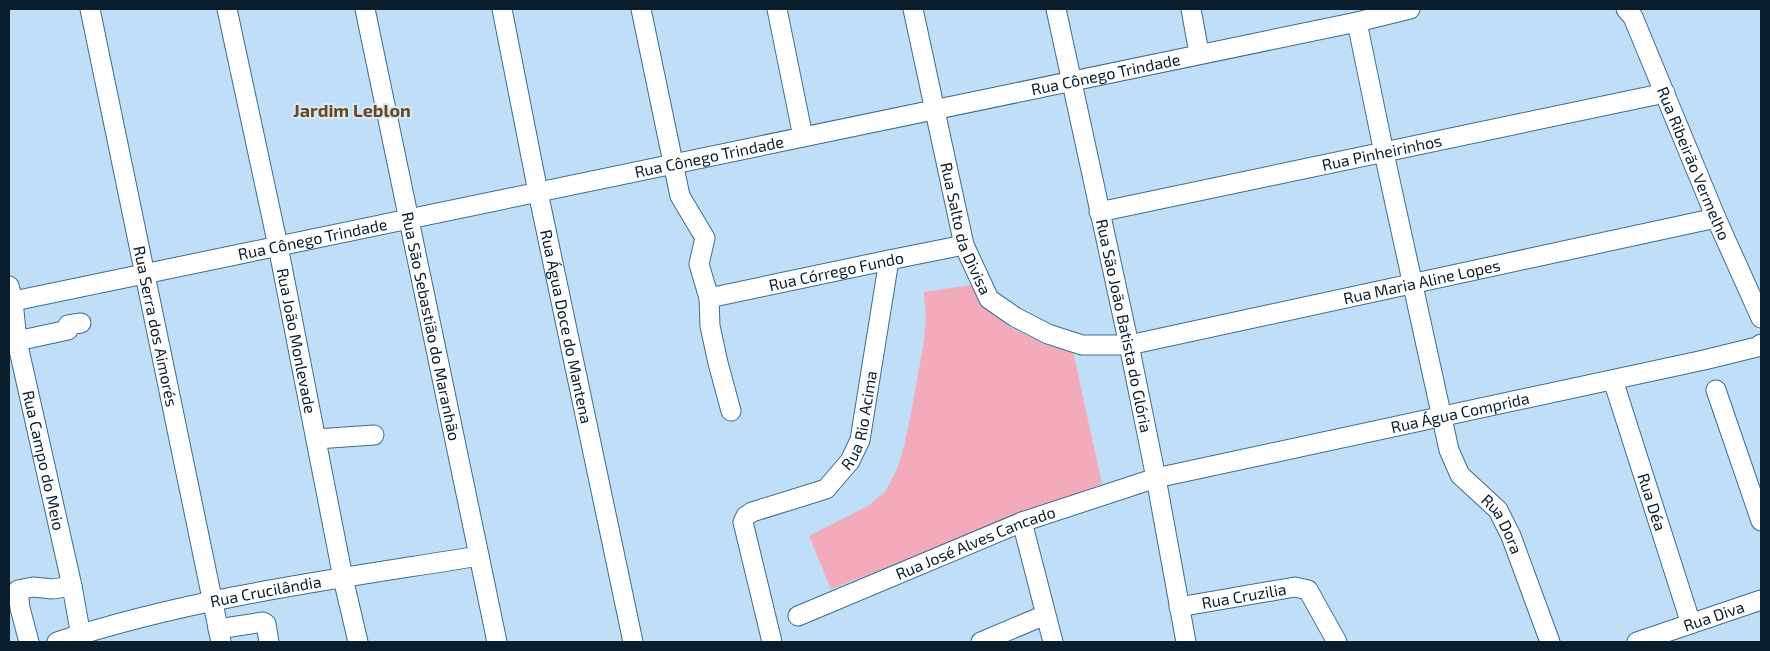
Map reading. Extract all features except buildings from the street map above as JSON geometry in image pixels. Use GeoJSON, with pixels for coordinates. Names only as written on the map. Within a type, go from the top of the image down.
{"type":"FeatureCollection","features":[{"type":"Feature","properties":{"kind":"street","name":"Rua Serra dos Aimorés"},"geometry":{"type":"LineString","coordinates":[[90,9],[220,636]]}},
{"type":"Feature","properties":{"kind":"street","name":"Rua João Monlevade"},"geometry":{"type":"LineString","coordinates":[[227,9],[278,246],[343,578],[358,642]]}},
{"type":"Feature","properties":{"kind":"street","name":"Rua São Sebastião do Maranhão"},"geometry":{"type":"LineString","coordinates":[[365,9],[497,642]]}},
{"type":"Feature","properties":{"kind":"street","name":"Rua Água Doce do Mantena"},"geometry":{"type":"LineString","coordinates":[[502,9],[538,192],[633,642]]}},
{"type":"Feature","properties":{"kind":"street"},"geometry":{"type":"LineString","coordinates":[[641,9],[680,196],[705,238],[699,264],[709,298],[710,326],[718,363],[732,411]]}},
{"type":"Feature","properties":{"kind":"street"},"geometry":{"type":"LineString","coordinates":[[777,9],[803,137]]}},
{"type":"Feature","properties":{"kind":"street","name":"Rua Salto da Divisa"},"geometry":{"type":"LineString","coordinates":[[913,9],[964,246],[989,299],[1015,317],[1048,334],[1082,345],[1129,345]]}},
{"type":"Feature","properties":{"kind":"street","name":"Rua São João Batista do Glória"},"geometry":{"type":"LineString","coordinates":[[1056,9],[1129,345],[1186,642]]}},
{"type":"Feature","properties":{"kind":"street"},"geometry":{"type":"LineString","coordinates":[[1191,9],[1199,54]]}},
{"type":"Feature","properties":{"kind":"street","name":"Rua Cônego Trindade"},"geometry":{"type":"LineString","coordinates":[[10,296],[145,273],[278,246],[1357,22],[1386,12],[1410,9]]}},
{"type":"Feature","properties":{"kind":"street","name":"Rua Ribeirão Vermelho"},"geometry":{"type":"LineString","coordinates":[[1626,9],[1633,17],[1716,218],[1761,318]]}},
{"type":"Feature","properties":{"kind":"street","name":"Rua Dora"},"geometry":{"type":"LineString","coordinates":[[1357,22],[1449,450],[1460,475],[1498,510],[1511,536],[1550,642]]}},
{"type":"Feature","properties":{"kind":"street","name":"Rua Pinheirinhos"},"geometry":{"type":"LineString","coordinates":[[1099,212],[1665,93]]}},
{"type":"Feature","properties":{"kind":"street","name":"Rua Maria Aline Lopes"},"geometry":{"type":"LineString","coordinates":[[1129,345],[1716,218]]}},
{"type":"Feature","properties":{"kind":"street","name":"Rua Córrego Fundo"},"geometry":{"type":"LineString","coordinates":[[709,298],[964,246]]}},
{"type":"Feature","properties":{"kind":"street","name":"Rua Rio Acima"},"geometry":{"type":"LineString","coordinates":[[772,642],[743,522],[746,516],[752,512],[826,489],[850,461],[860,440],[889,260]]}},
{"type":"Feature","properties":{"kind":"street","name":"Rua Campo do Meio"},"geometry":{"type":"LineString","coordinates":[[10,296],[17,341],[82,638]]}},
{"type":"Feature","properties":{"kind":"street"},"geometry":{"type":"LineString","coordinates":[[17,341],[68,330],[68,325],[81,324]]}},
{"type":"Feature","properties":{"kind":"street","name":"Rua Água Comprida"},"geometry":{"type":"LineString","coordinates":[[1156,478],[1613,380],[1757,348],[1761,344]]}},
{"type":"Feature","properties":{"kind":"street","name":"Rua Déa"},"geometry":{"type":"LineString","coordinates":[[1613,380],[1691,624]]}},
{"type":"Feature","properties":{"kind":"street"},"geometry":{"type":"LineString","coordinates":[[1716,390],[1761,521]]}},
{"type":"Feature","properties":{"kind":"street"},"geometry":{"type":"LineString","coordinates":[[316,439],[374,435]]}},
{"type":"Feature","properties":{"kind":"street","name":"Rua José Alves Cancado"},"geometry":{"type":"LineString","coordinates":[[798,616],[1022,522],[1156,478]]}},
{"type":"Feature","properties":{"kind":"street"},"geometry":{"type":"LineString","coordinates":[[1022,522],[1053,642]]}},
{"type":"Feature","properties":{"kind":"street","name":"Rua Crucilândia"},"geometry":{"type":"LineString","coordinates":[[57,642],[82,638],[212,601],[479,556]]}},
{"type":"Feature","properties":{"kind":"street"},"geometry":{"type":"LineString","coordinates":[[29,642],[20,608],[18,590],[33,587],[53,589],[72,586]]}},
{"type":"Feature","properties":{"kind":"street","name":"Rua Cruzilia"},"geometry":{"type":"LineString","coordinates":[[1179,607],[1295,587],[1308,590],[1336,642]]}},
{"type":"Feature","properties":{"kind":"street","name":"Rua Diva"},"geometry":{"type":"LineString","coordinates":[[1637,642],[1761,600]]}},
{"type":"Feature","properties":{"kind":"street"},"geometry":{"type":"LineString","coordinates":[[981,642],[1045,615]]}},
{"type":"Feature","properties":{"kind":"street"},"geometry":{"type":"LineString","coordinates":[[220,636],[263,622],[266,624],[269,642]]}},
{"type":"Feature","properties":{"kind":"shaded area"},"geometry":{"type":"Polygon","coordinates":[[[971,285],[984,306],[1008,326],[1046,345],[1073,351],[1102,484],[831,589],[809,536],[868,506],[886,491],[898,467],[912,408],[924,341],[926,320],[924,292],[971,285]]]}},
{"type":"Feature","properties":{"kind":"district","name":"Jardim Leblon"},"geometry":{"type":"Point","coordinates":[352,111]}}]}
